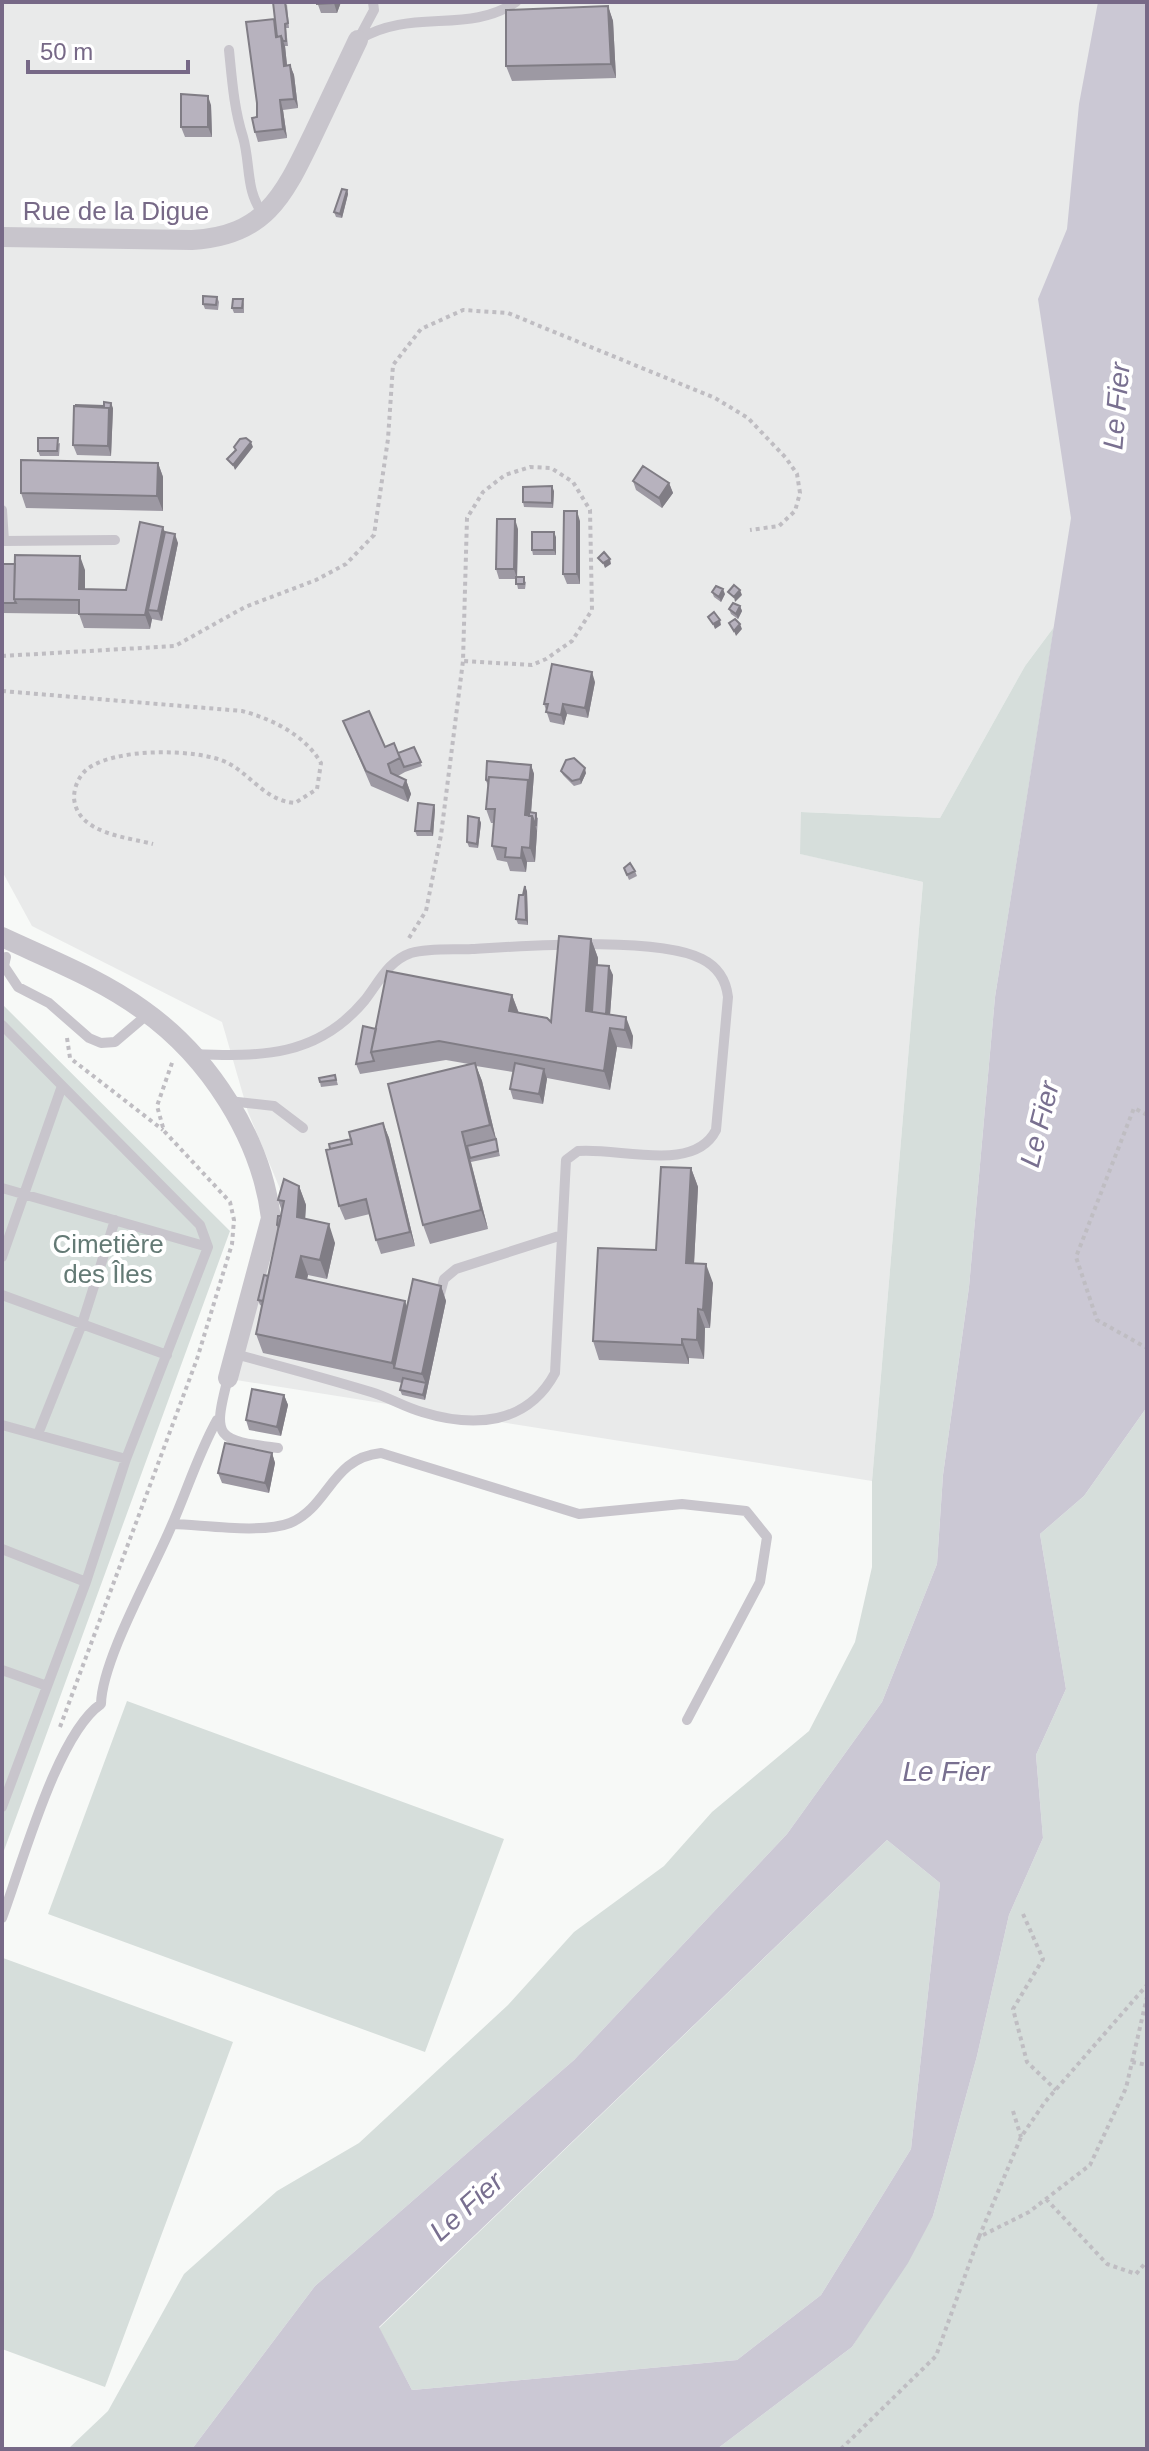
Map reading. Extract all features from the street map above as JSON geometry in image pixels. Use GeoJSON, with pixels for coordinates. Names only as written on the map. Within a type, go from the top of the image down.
{"type":"FeatureCollection","features":[{"type":"Feature","properties":{"kind":"street","name":"Rue de la Digue"},"geometry":{"type":"LineString","coordinates":[[2,237],[207,239],[237,232],[264,215],[287,189],[358,40]]}},
{"type":"Feature","properties":{"kind":"street"},"geometry":{"type":"LineString","coordinates":[[4,947],[117,993],[148,1014],[191,1054],[227,1101],[254,1152],[267,1191],[271,1218],[228,1378]]}},
{"type":"Feature","properties":{"kind":"lane"},"geometry":{"type":"LineString","coordinates":[[358,40],[374,10],[373,2]]}},
{"type":"Feature","properties":{"kind":"lane"},"geometry":{"type":"LineString","coordinates":[[358,40],[400,22],[478,18],[516,2]]}},
{"type":"Feature","properties":{"kind":"lane"},"geometry":{"type":"LineString","coordinates":[[229,50],[236,123],[243,136],[251,194],[264,215]]}},
{"type":"Feature","properties":{"kind":"lane"},"geometry":{"type":"LineString","coordinates":[[2,510],[4,541],[115,540]]}},
{"type":"Feature","properties":{"kind":"lane"},"geometry":{"type":"LineString","coordinates":[[191,1054],[256,1057],[315,1040],[348,1018],[395,962],[418,952],[566,944],[658,950],[697,957],[713,965],[724,979],[728,997],[716,1130],[701,1150],[685,1155],[583,1150],[573,1153],[565,1165],[555,1373],[538,1398],[502,1419],[476,1422],[423,1413],[377,1394],[235,1354]]}},
{"type":"Feature","properties":{"kind":"lane"},"geometry":{"type":"LineString","coordinates":[[4,947],[4,966],[18,987],[49,1003],[94,1041],[107,1044],[123,1038],[148,1014]]}},
{"type":"Feature","properties":{"kind":"lane"},"geometry":{"type":"LineString","coordinates":[[2,1025],[200,1225],[208,1247],[126,1459],[86,1582],[3,1801]]}},
{"type":"Feature","properties":{"kind":"lane"},"geometry":{"type":"LineString","coordinates":[[2,1257],[62,1086]]}},
{"type":"Feature","properties":{"kind":"lane"},"geometry":{"type":"LineString","coordinates":[[227,1101],[274,1106],[303,1128]]}},
{"type":"Feature","properties":{"kind":"lane"},"geometry":{"type":"LineString","coordinates":[[2,1188],[208,1247]]}},
{"type":"Feature","properties":{"kind":"lane"},"geometry":{"type":"LineString","coordinates":[[38,1434],[82,1324],[115,1220]]}},
{"type":"Feature","properties":{"kind":"lane"},"geometry":{"type":"LineString","coordinates":[[440,1294],[444,1279],[456,1269],[562,1235]]}},
{"type":"Feature","properties":{"kind":"lane"},"geometry":{"type":"LineString","coordinates":[[2,1295],[167,1355]]}},
{"type":"Feature","properties":{"kind":"lane"},"geometry":{"type":"LineString","coordinates":[[2,1918],[59,1764],[84,1718],[101,1704],[107,1672],[173,1524],[200,1450],[217,1420],[228,1378]]}},
{"type":"Feature","properties":{"kind":"lane"},"geometry":{"type":"LineString","coordinates":[[217,1420],[228,1438],[278,1448]]}},
{"type":"Feature","properties":{"kind":"lane"},"geometry":{"type":"LineString","coordinates":[[2,1425],[126,1459]]}},
{"type":"Feature","properties":{"kind":"lane"},"geometry":{"type":"LineString","coordinates":[[173,1524],[269,1527],[288,1524],[305,1514],[351,1463],[381,1453],[393,1454],[579,1514],[682,1504],[746,1511],[767,1537],[760,1582],[687,1720]]}},
{"type":"Feature","properties":{"kind":"lane"},"geometry":{"type":"LineString","coordinates":[[2,1549],[86,1582]]}},
{"type":"Feature","properties":{"kind":"lane"},"geometry":{"type":"LineString","coordinates":[[2,1670],[47,1686]]}},
{"type":"Feature","properties":{"kind":"path"},"geometry":{"type":"LineString","coordinates":[[2,656],[175,646],[245,607],[316,580],[346,564],[374,535],[388,439],[393,365],[421,329],[463,310],[508,313],[715,398],[748,418],[786,458],[797,474],[800,493],[795,511],[779,526],[750,530]]}},
{"type":"Feature","properties":{"kind":"path"},"geometry":{"type":"LineString","coordinates":[[395,962],[426,911],[441,835],[463,661],[467,518],[483,492],[505,475],[530,467],[551,468],[573,482],[590,510],[592,610],[572,641],[532,665],[463,661]]}},
{"type":"Feature","properties":{"kind":"path"},"geometry":{"type":"LineString","coordinates":[[2,691],[242,711],[278,724],[294,735],[321,763],[317,789],[295,803],[268,795],[231,765],[205,755],[127,756],[93,765],[84,771],[74,800],[82,818],[98,829],[153,844]]}},
{"type":"Feature","properties":{"kind":"path"},"geometry":{"type":"LineString","coordinates":[[76,1027],[65,1044],[70,1058],[164,1131]]}},
{"type":"Feature","properties":{"kind":"path"},"geometry":{"type":"LineString","coordinates":[[1147,1115],[1134,1108],[1076,1257],[1097,1320],[1147,1348]]}},
{"type":"Feature","properties":{"kind":"path"},"geometry":{"type":"LineString","coordinates":[[1023,1914],[1043,1959],[1013,2009],[1027,2062],[1056,2090]]}},
{"type":"Feature","properties":{"kind":"path"},"geometry":{"type":"LineString","coordinates":[[841,2449],[936,2356],[979,2237],[1021,2137],[1056,2090],[1147,1985]]}},
{"type":"Feature","properties":{"kind":"path"},"geometry":{"type":"LineString","coordinates":[[979,2237],[1029,2212],[1090,2165],[1126,2088],[1147,1997]]}},
{"type":"Feature","properties":{"kind":"path"},"geometry":{"type":"LineString","coordinates":[[1132,2062],[1147,2065]]}},
{"type":"Feature","properties":{"kind":"path"},"geometry":{"type":"LineString","coordinates":[[1013,2111],[1021,2137]]}},
{"type":"Feature","properties":{"kind":"path"},"geometry":{"type":"LineString","coordinates":[[1046,2199],[1107,2264],[1136,2274],[1147,2261]]}},
{"type":"Feature","properties":{"kind":"shaded area"},"geometry":{"type":"Polygon","coordinates":[[[2,2],[1147,2],[1147,653],[1054,627],[1025,666],[940,818],[802,812],[801,854],[923,882],[872,1481],[230,1379],[273,1241],[283,1196],[248,1112],[222,1022],[32,926],[2,871],[2,2]]]}},
{"type":"Feature","properties":{"kind":"green space"},"geometry":{"type":"Polygon","coordinates":[[[1054,627],[995,997],[969,1287],[943,1475],[937,1564],[882,1702],[787,1834],[574,2060],[315,2286],[192,2449],[68,2449],[108,2411],[184,2274],[277,2191],[359,2143],[508,2005],[574,1932],[664,1866],[712,1812],[809,1731],[855,1642],[872,1567],[872,1481],[923,882],[800,854],[801,812],[940,818],[1025,666],[1054,627]]]}},
{"type":"Feature","properties":{"kind":"green space","name":"Cimetière des Îles"},"geometry":{"type":"Polygon","coordinates":[[[2,1004],[230,1231],[2,1856],[2,1004]]]}},
{"type":"Feature","properties":{"kind":"green space"},"geometry":{"type":"Polygon","coordinates":[[[1147,1407],[1147,2449],[717,2449],[852,2347],[933,2216],[977,2056],[1009,1915],[1043,1838],[1036,1755],[1066,1689],[1040,1534],[1084,1496],[1147,1407]]]}},
{"type":"Feature","properties":{"kind":"green space"},"geometry":{"type":"Polygon","coordinates":[[[127,1701],[504,1839],[425,2052],[48,1914],[127,1701]]]}},
{"type":"Feature","properties":{"kind":"green space"},"geometry":{"type":"Polygon","coordinates":[[[887,1840],[940,1883],[911,2149],[821,2295],[737,2360],[412,2390],[379,2328],[887,1840]]]}},
{"type":"Feature","properties":{"kind":"green space"},"geometry":{"type":"Polygon","coordinates":[[[3,1958],[233,2042],[105,2387],[2,2349],[3,1958]]]}},
{"type":"Feature","properties":{"kind":"water","name":"Le Fier"},"geometry":{"type":"Polygon","coordinates":[[[1098,2],[1147,2],[1147,1407],[1084,1496],[1040,1534],[1066,1689],[1036,1755],[1043,1838],[1009,1915],[977,2056],[933,2216],[908,2263],[852,2347],[717,2449],[192,2449],[315,2286],[574,2060],[787,1834],[882,1702],[937,1564],[943,1475],[969,1287],[995,997],[1071,518],[1038,299],[1067,229],[1079,104],[1098,2]],[[887,1840],[379,2327],[412,2390],[737,2360],[821,2295],[911,2149],[940,1883],[887,1840]]]}},
{"type":"Feature","properties":{"kind":"building"},"geometry":{"type":"Polygon","coordinates":[[[273,2],[285,2],[288,23],[285,24],[286,41],[281,36],[277,37],[273,2]]]}},
{"type":"Feature","properties":{"kind":"building"},"geometry":{"type":"Polygon","coordinates":[[[608,6],[611,64],[506,66],[506,10],[608,6]]]}},
{"type":"Feature","properties":{"kind":"building"},"geometry":{"type":"Polygon","coordinates":[[[274,19],[276,37],[281,36],[284,66],[290,65],[294,99],[280,100],[283,129],[255,132],[252,118],[257,117],[257,103],[246,22],[274,19]]]}},
{"type":"Feature","properties":{"kind":"building"},"geometry":{"type":"Polygon","coordinates":[[[181,94],[208,96],[208,127],[181,127],[181,94]]]}},
{"type":"Feature","properties":{"kind":"building"},"geometry":{"type":"Polygon","coordinates":[[[342,189],[347,190],[340,214],[334,212],[342,189]]]}},
{"type":"Feature","properties":{"kind":"building"},"geometry":{"type":"Polygon","coordinates":[[[203,296],[217,297],[216,305],[203,304],[203,296]]]}},
{"type":"Feature","properties":{"kind":"building"},"geometry":{"type":"Polygon","coordinates":[[[233,299],[243,299],[242,308],[232,308],[233,299]]]}},
{"type":"Feature","properties":{"kind":"building"},"geometry":{"type":"Polygon","coordinates":[[[104,402],[111,403],[110,412],[109,408],[76,406],[104,406],[104,402]]]}},
{"type":"Feature","properties":{"kind":"building"},"geometry":{"type":"Polygon","coordinates":[[[74,406],[109,408],[108,446],[73,445],[74,406]]]}},
{"type":"Feature","properties":{"kind":"building"},"geometry":{"type":"Polygon","coordinates":[[[38,438],[58,438],[57,451],[38,451],[38,438]]]}},
{"type":"Feature","properties":{"kind":"building"},"geometry":{"type":"Polygon","coordinates":[[[246,438],[251,442],[233,465],[227,459],[236,450],[234,447],[240,439],[246,438]]]}},
{"type":"Feature","properties":{"kind":"building"},"geometry":{"type":"Polygon","coordinates":[[[21,460],[158,463],[157,496],[21,493],[21,460]]]}},
{"type":"Feature","properties":{"kind":"building"},"geometry":{"type":"Polygon","coordinates":[[[643,466],[669,483],[659,498],[633,481],[643,466]]]}},
{"type":"Feature","properties":{"kind":"building"},"geometry":{"type":"Polygon","coordinates":[[[552,486],[552,503],[523,502],[523,487],[552,486]]]}},
{"type":"Feature","properties":{"kind":"building"},"geometry":{"type":"Polygon","coordinates":[[[564,511],[577,511],[577,574],[563,574],[564,511]]]}},
{"type":"Feature","properties":{"kind":"building"},"geometry":{"type":"Polygon","coordinates":[[[497,519],[515,519],[514,569],[496,569],[497,519]]]}},
{"type":"Feature","properties":{"kind":"building"},"geometry":{"type":"Polygon","coordinates":[[[140,522],[163,527],[145,615],[79,614],[79,600],[14,599],[15,555],[80,556],[79,589],[126,590],[140,522]]]}},
{"type":"Feature","properties":{"kind":"building"},"geometry":{"type":"Polygon","coordinates":[[[165,532],[175,534],[158,611],[148,610],[165,532]]]}},
{"type":"Feature","properties":{"kind":"building"},"geometry":{"type":"Polygon","coordinates":[[[532,532],[554,532],[554,550],[532,550],[532,532]]]}},
{"type":"Feature","properties":{"kind":"building"},"geometry":{"type":"Polygon","coordinates":[[[604,552],[610,559],[603,563],[598,558],[604,552]]]}},
{"type":"Feature","properties":{"kind":"building"},"geometry":{"type":"Polygon","coordinates":[[[2,564],[15,564],[16,603],[2,603],[2,564]]]}},
{"type":"Feature","properties":{"kind":"building"},"geometry":{"type":"Polygon","coordinates":[[[516,577],[524,577],[524,584],[516,584],[516,577]]]}},
{"type":"Feature","properties":{"kind":"building"},"geometry":{"type":"Polygon","coordinates":[[[734,585],[740,590],[734,597],[728,592],[734,585]]]}},
{"type":"Feature","properties":{"kind":"building"},"geometry":{"type":"Polygon","coordinates":[[[716,586],[723,589],[719,597],[712,592],[716,586]]]}},
{"type":"Feature","properties":{"kind":"building"},"geometry":{"type":"Polygon","coordinates":[[[733,603],[740,606],[736,614],[729,609],[733,603]]]}},
{"type":"Feature","properties":{"kind":"building"},"geometry":{"type":"Polygon","coordinates":[[[714,612],[720,620],[713,624],[708,617],[714,612]]]}},
{"type":"Feature","properties":{"kind":"building"},"geometry":{"type":"Polygon","coordinates":[[[735,619],[740,624],[734,631],[729,623],[735,619]]]}},
{"type":"Feature","properties":{"kind":"building"},"geometry":{"type":"Polygon","coordinates":[[[552,664],[592,672],[585,708],[563,704],[561,715],[546,712],[548,704],[544,704],[552,664]]]}},
{"type":"Feature","properties":{"kind":"building"},"geometry":{"type":"Polygon","coordinates":[[[369,711],[385,747],[394,743],[400,758],[388,764],[391,773],[406,780],[403,788],[366,771],[343,721],[369,711]]]}},
{"type":"Feature","properties":{"kind":"building"},"geometry":{"type":"Polygon","coordinates":[[[414,747],[421,762],[404,767],[398,753],[414,747]]]}},
{"type":"Feature","properties":{"kind":"building"},"geometry":{"type":"Polygon","coordinates":[[[574,758],[585,768],[580,779],[572,781],[561,771],[566,760],[574,758]]]}},
{"type":"Feature","properties":{"kind":"building"},"geometry":{"type":"Polygon","coordinates":[[[487,761],[531,765],[529,785],[528,780],[489,777],[486,780],[487,761]]]}},
{"type":"Feature","properties":{"kind":"building"},"geometry":{"type":"Polygon","coordinates":[[[489,777],[528,780],[525,815],[532,816],[530,848],[522,847],[521,858],[505,857],[506,848],[492,846],[495,809],[486,809],[489,777]]]}},
{"type":"Feature","properties":{"kind":"building"},"geometry":{"type":"Polygon","coordinates":[[[418,803],[434,805],[431,831],[415,831],[418,803]]]}},
{"type":"Feature","properties":{"kind":"building"},"geometry":{"type":"Polygon","coordinates":[[[529,812],[536,813],[536,826],[532,816],[529,816],[529,812]]]}},
{"type":"Feature","properties":{"kind":"building"},"geometry":{"type":"Polygon","coordinates":[[[468,816],[479,818],[477,844],[467,842],[468,816]]]}},
{"type":"Feature","properties":{"kind":"building"},"geometry":{"type":"Polygon","coordinates":[[[630,863],[635,871],[627,875],[624,868],[630,863]]]}},
{"type":"Feature","properties":{"kind":"building"},"geometry":{"type":"Polygon","coordinates":[[[525,886],[526,920],[516,919],[519,895],[523,895],[525,886]]]}},
{"type":"Feature","properties":{"kind":"building"},"geometry":{"type":"Polygon","coordinates":[[[559,936],[591,939],[586,1011],[626,1017],[625,1030],[610,1028],[604,1071],[439,1041],[371,1052],[387,971],[512,995],[509,1011],[547,1018],[551,1022],[559,936]]]}},
{"type":"Feature","properties":{"kind":"building"},"geometry":{"type":"Polygon","coordinates":[[[595,965],[609,966],[606,1014],[592,1012],[595,965]]]}},
{"type":"Feature","properties":{"kind":"building"},"geometry":{"type":"Polygon","coordinates":[[[363,1026],[376,1029],[371,1052],[374,1061],[356,1064],[363,1026]]]}},
{"type":"Feature","properties":{"kind":"building"},"geometry":{"type":"Polygon","coordinates":[[[475,1063],[490,1125],[462,1132],[481,1210],[423,1225],[388,1084],[475,1063]]]}},
{"type":"Feature","properties":{"kind":"building"},"geometry":{"type":"Polygon","coordinates":[[[515,1063],[544,1069],[539,1094],[510,1089],[515,1063]]]}},
{"type":"Feature","properties":{"kind":"building"},"geometry":{"type":"Polygon","coordinates":[[[335,1075],[336,1080],[320,1082],[319,1078],[335,1075]]]}},
{"type":"Feature","properties":{"kind":"building"},"geometry":{"type":"Polygon","coordinates":[[[383,1123],[410,1232],[376,1240],[366,1199],[339,1206],[326,1150],[352,1144],[349,1132],[383,1123]]]}},
{"type":"Feature","properties":{"kind":"building"},"geometry":{"type":"Polygon","coordinates":[[[351,1139],[352,1144],[330,1149],[329,1144],[351,1139]]]}},
{"type":"Feature","properties":{"kind":"building"},"geometry":{"type":"Polygon","coordinates":[[[496,1139],[498,1151],[470,1158],[467,1146],[496,1139]]]}},
{"type":"Feature","properties":{"kind":"building"},"geometry":{"type":"Polygon","coordinates":[[[661,1167],[691,1168],[686,1263],[706,1264],[703,1310],[698,1309],[697,1340],[682,1339],[682,1345],[593,1341],[598,1248],[656,1250],[661,1167]]]}},
{"type":"Feature","properties":{"kind":"building"},"geometry":{"type":"Polygon","coordinates":[[[284,1179],[299,1186],[297,1217],[329,1224],[320,1260],[301,1256],[296,1277],[405,1301],[392,1363],[256,1334],[284,1201],[278,1200],[284,1179]]]}},
{"type":"Feature","properties":{"kind":"building"},"geometry":{"type":"Polygon","coordinates":[[[264,1275],[268,1276],[263,1301],[258,1300],[264,1275]]]}},
{"type":"Feature","properties":{"kind":"building"},"geometry":{"type":"Polygon","coordinates":[[[413,1279],[441,1286],[422,1374],[394,1368],[413,1279]]]}},
{"type":"Feature","properties":{"kind":"building"},"geometry":{"type":"Polygon","coordinates":[[[403,1378],[426,1383],[423,1395],[400,1390],[403,1378]]]}},
{"type":"Feature","properties":{"kind":"building"},"geometry":{"type":"Polygon","coordinates":[[[252,1389],[284,1395],[277,1427],[246,1420],[252,1389]]]}},
{"type":"Feature","properties":{"kind":"building"},"geometry":{"type":"Polygon","coordinates":[[[225,1443],[272,1453],[265,1483],[218,1473],[225,1443]]]}}]}
